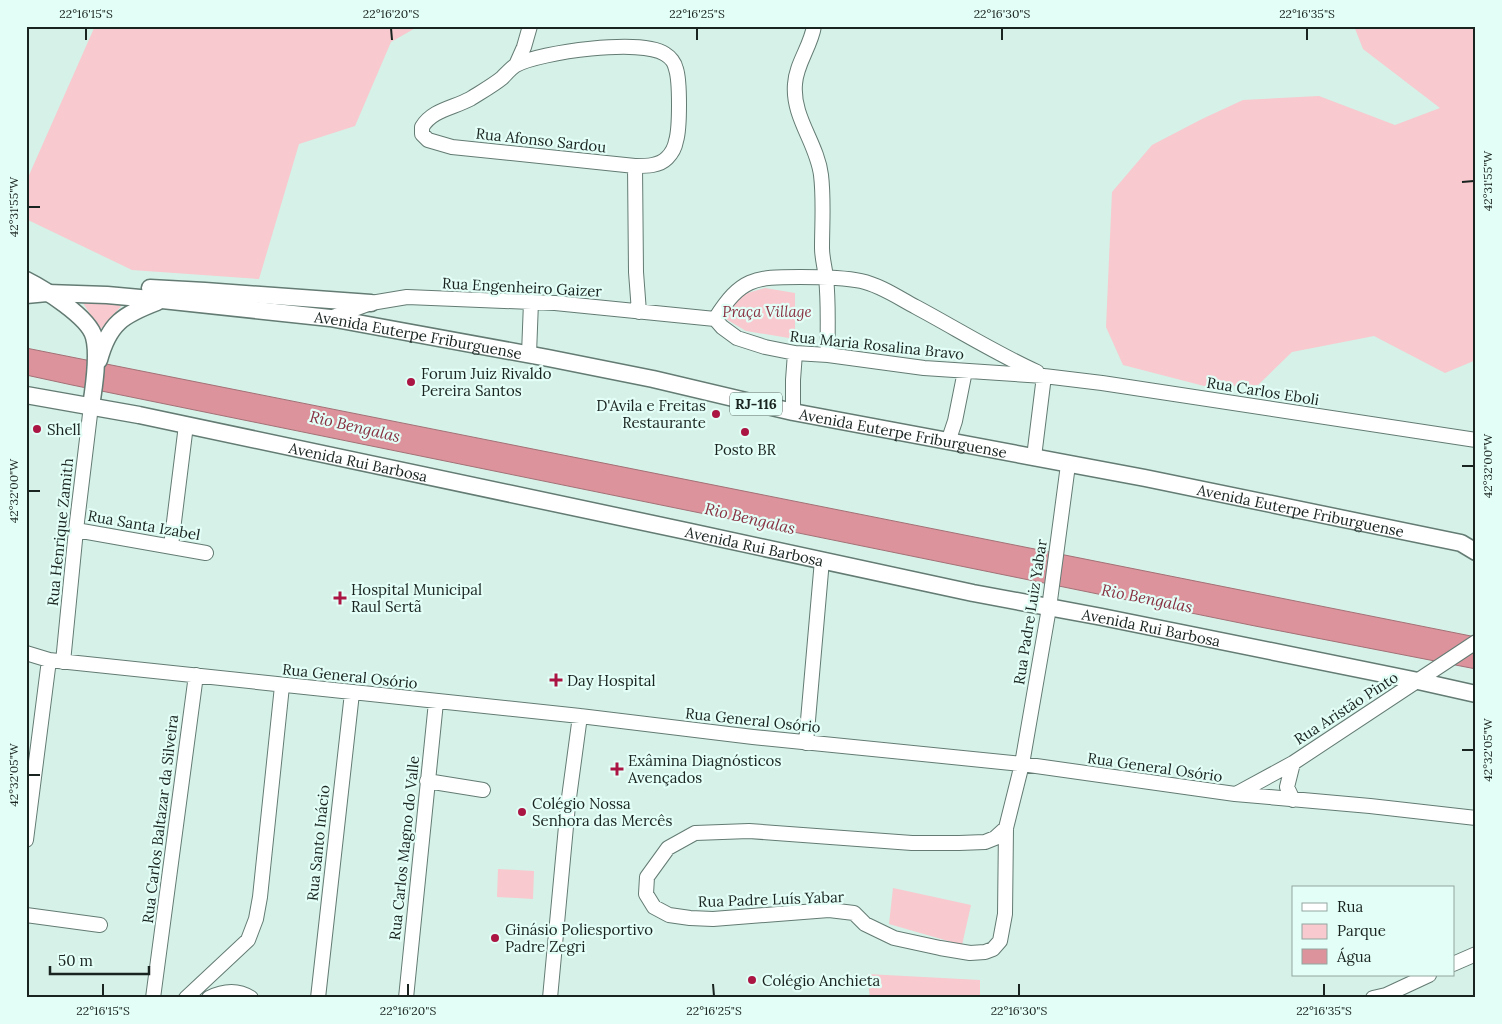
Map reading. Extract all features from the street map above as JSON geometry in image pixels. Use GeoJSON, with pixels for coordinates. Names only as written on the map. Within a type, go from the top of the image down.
{"type":"FeatureCollection","features":[{"type":"Feature","properties":{"kind":"main road","name":"RJ-116"},"geometry":{"type":"LineString","coordinates":[[28,286],[47,293]]}},
{"type":"Feature","properties":{"kind":"main road"},"geometry":{"type":"LineString","coordinates":[[28,286],[205,290],[371,302]]}},
{"type":"Feature","properties":{"kind":"main road","name":"Avenida Euterpe Friburguense"},"geometry":{"type":"LineString","coordinates":[[47,293],[162,300],[330,318],[529,354],[793,412],[1154,480],[1468,543],[1476,552]]}},
{"type":"Feature","properties":{"kind":"main road"},"geometry":{"type":"LineString","coordinates":[[47,293],[78,314],[88,325],[94,336],[95,377]]}},
{"type":"Feature","properties":{"kind":"main road"},"geometry":{"type":"LineString","coordinates":[[91,406],[95,377],[103,345],[109,334],[120,321],[132,312],[162,300]]}},
{"type":"Feature","properties":{"kind":"main road","name":"Avenida Rui Barbosa"},"geometry":{"type":"LineString","coordinates":[[26,395],[91,406],[973,593],[1418,680],[1476,694]]}},
{"type":"Feature","properties":{"kind":"street"},"geometry":{"type":"LineString","coordinates":[[516,65],[530,26]]}},
{"type":"Feature","properties":{"kind":"street"},"geometry":{"type":"LineString","coordinates":[[814,26],[795,83],[795,98],[800,118],[810,138],[821,175],[823,207],[822,249],[826,279],[828,355]]}},
{"type":"Feature","properties":{"kind":"street"},"geometry":{"type":"LineString","coordinates":[[516,65],[550,55],[595,48],[646,48],[664,53],[672,60],[676,68],[677,140],[668,157],[661,163],[635,166],[636,272],[639,312]]}},
{"type":"Feature","properties":{"kind":"street","name":"Rua Afonso Sardou"},"geometry":{"type":"LineString","coordinates":[[516,65],[485,90],[432,116],[422,127],[422,134],[428,140],[452,147],[635,166]]}},
{"type":"Feature","properties":{"kind":"street"},"geometry":{"type":"LineString","coordinates":[[715,319],[736,291],[751,281],[770,277],[862,281],[887,291],[1012,361],[1044,376],[1034,457]]}},
{"type":"Feature","properties":{"kind":"street","name":"Rua Engenheiro Gaizer"},"geometry":{"type":"LineString","coordinates":[[330,318],[371,302],[407,297],[490,302],[531,302],[715,319]]}},
{"type":"Feature","properties":{"kind":"street"},"geometry":{"type":"LineString","coordinates":[[529,354],[531,302]]}},
{"type":"Feature","properties":{"kind":"street","name":"Rua Maria Rosalina Bravo"},"geometry":{"type":"LineString","coordinates":[[715,319],[737,338],[765,347],[795,353],[828,355],[924,368],[1044,376]]}},
{"type":"Feature","properties":{"kind":"street"},"geometry":{"type":"LineString","coordinates":[[793,412],[795,353]]}},
{"type":"Feature","properties":{"kind":"street"},"geometry":{"type":"LineString","coordinates":[[948,442],[955,421],[965,371]]}},
{"type":"Feature","properties":{"kind":"street","name":"Rua Carlos Eboli"},"geometry":{"type":"LineString","coordinates":[[1044,376],[1157,391],[1476,440]]}},
{"type":"Feature","properties":{"kind":"street","name":"Rua Henrique Zamith"},"geometry":{"type":"LineString","coordinates":[[26,840],[76,530],[91,406]]}},
{"type":"Feature","properties":{"kind":"street"},"geometry":{"type":"LineString","coordinates":[[172,546],[186,426]]}},
{"type":"Feature","properties":{"kind":"street","name":"Rua Padre Luiz Yabar"},"geometry":{"type":"LineString","coordinates":[[1022,764],[1049,608],[1068,465]]}},
{"type":"Feature","properties":{"kind":"street","name":"Rua Santa Izabel"},"geometry":{"type":"LineString","coordinates":[[76,530],[206,553]]}},
{"type":"Feature","properties":{"kind":"street"},"geometry":{"type":"LineString","coordinates":[[806,742],[822,560]]}},
{"type":"Feature","properties":{"kind":"street","name":"Rua Aristão Pinto"},"geometry":{"type":"LineString","coordinates":[[1235,794],[1292,763],[1476,642]]}},
{"type":"Feature","properties":{"kind":"street","name":"Rua General Osório"},"geometry":{"type":"LineString","coordinates":[[26,653],[56,661],[1022,764],[1235,794],[1476,818]]}},
{"type":"Feature","properties":{"kind":"street","name":"Rua Carlos Baltazar da Silveira"},"geometry":{"type":"LineString","coordinates":[[153,998],[196,675]]}},
{"type":"Feature","properties":{"kind":"street"},"geometry":{"type":"LineString","coordinates":[[186,998],[248,940],[253,930],[260,897],[282,686]]}},
{"type":"Feature","properties":{"kind":"street","name":"Rua Santo Inácio"},"geometry":{"type":"LineString","coordinates":[[318,998],[352,693]]}},
{"type":"Feature","properties":{"kind":"street","name":"Rua Carlos Magno do Valle"},"geometry":{"type":"LineString","coordinates":[[406,998],[436,702]]}},
{"type":"Feature","properties":{"kind":"street"},"geometry":{"type":"LineString","coordinates":[[550,998],[568,805],[580,716]]}},
{"type":"Feature","properties":{"kind":"street","name":"Rua Aristão Pinto"},"geometry":{"type":"LineString","coordinates":[[1292,763],[1287,787],[1293,800]]}},
{"type":"Feature","properties":{"kind":"street","name":"Rua Padre Luís Yabar"},"geometry":{"type":"LineString","coordinates":[[1006,828],[995,838],[985,842],[958,843],[912,843],[749,831],[696,833],[668,848],[647,877],[646,894],[654,908],[669,915],[690,918],[714,919],[829,910],[854,912],[864,924],[894,938],[970,953],[985,952],[993,949],[1000,941],[1003,931],[1006,896],[1006,828],[1022,764]]}},
{"type":"Feature","properties":{"kind":"street"},"geometry":{"type":"LineString","coordinates":[[427,782],[484,790]]}},
{"type":"Feature","properties":{"kind":"street"},"geometry":{"type":"LineString","coordinates":[[26,915],[100,925]]}},
{"type":"Feature","properties":{"kind":"street"},"geometry":{"type":"LineString","coordinates":[[1454,964],[1476,954]]}},
{"type":"Feature","properties":{"kind":"street"},"geometry":{"type":"LineString","coordinates":[[1373,998],[1386,995],[1427,976]]}},
{"type":"Feature","properties":{"kind":"street"},"geometry":{"type":"LineString","coordinates":[[209,998],[218,993],[228,991],[238,992],[251,998]]}},
{"type":"Feature","properties":{"kind":"green space"},"geometry":{"type":"Polygon","coordinates":[[[95,26],[419,26],[391,42],[355,126],[299,144],[259,279],[132,270],[26,219],[26,182],[95,26]]]}},
{"type":"Feature","properties":{"kind":"green space"},"geometry":{"type":"Polygon","coordinates":[[[1354,26],[1476,26],[1476,360],[1445,373],[1374,336],[1292,352],[1258,385],[1208,387],[1123,365],[1106,327],[1112,192],[1152,145],[1243,100],[1319,96],[1395,125],[1440,108],[1363,49],[1354,26]]]}},
{"type":"Feature","properties":{"kind":"green space","name":"Praça Village"},"geometry":{"type":"Polygon","coordinates":[[[765,288],[795,293],[795,339],[746,331],[726,319],[733,301],[744,294],[765,288]]]}},
{"type":"Feature","properties":{"kind":"green space"},"geometry":{"type":"Polygon","coordinates":[[[83,303],[123,304],[100,330],[83,303]]]}},
{"type":"Feature","properties":{"kind":"green space"},"geometry":{"type":"Polygon","coordinates":[[[498,869],[534,871],[533,899],[497,897],[498,869]]]}},
{"type":"Feature","properties":{"kind":"green space"},"geometry":{"type":"Polygon","coordinates":[[[893,888],[971,905],[962,945],[889,924],[893,888]]]}},
{"type":"Feature","properties":{"kind":"green space"},"geometry":{"type":"Polygon","coordinates":[[[867,974],[980,980],[980,998],[870,998],[867,974]]]}},
{"type":"Feature","properties":{"kind":"water","name":"Rio Bengalas"},"geometry":{"type":"Polygon","coordinates":[[[26,348],[1476,637],[1476,669],[1255,626],[26,375],[26,348]]]}},
{"type":"Feature","properties":{"kind":"place","name":"Forum Juiz Rivaldo Pereira Santos"},"geometry":{"type":"Point","coordinates":[411,382]}},
{"type":"Feature","properties":{"kind":"place","name":"D'Avila e Freitas Restaurante"},"geometry":{"type":"Point","coordinates":[716,414]}},
{"type":"Feature","properties":{"kind":"place","name":"Shell"},"geometry":{"type":"Point","coordinates":[37,429]}},
{"type":"Feature","properties":{"kind":"place","name":"Posto BR"},"geometry":{"type":"Point","coordinates":[745,432]}},
{"type":"Feature","properties":{"kind":"place","name":"Hospital Municipal Raul Sertã"},"geometry":{"type":"Point","coordinates":[340,598]}},
{"type":"Feature","properties":{"kind":"place","name":"Day Hospital"},"geometry":{"type":"Point","coordinates":[556,680]}},
{"type":"Feature","properties":{"kind":"place","name":"Exâmina Diagnósticos Avençados"},"geometry":{"type":"Point","coordinates":[617,769]}},
{"type":"Feature","properties":{"kind":"place","name":"Colégio Nossa Senhora das Mercês"},"geometry":{"type":"Point","coordinates":[522,812]}},
{"type":"Feature","properties":{"kind":"place","name":"Ginásio Poliesportivo Padre Zegri"},"geometry":{"type":"Point","coordinates":[495,938]}},
{"type":"Feature","properties":{"kind":"place","name":"Colégio Anchieta"},"geometry":{"type":"Point","coordinates":[752,980]}}]}
